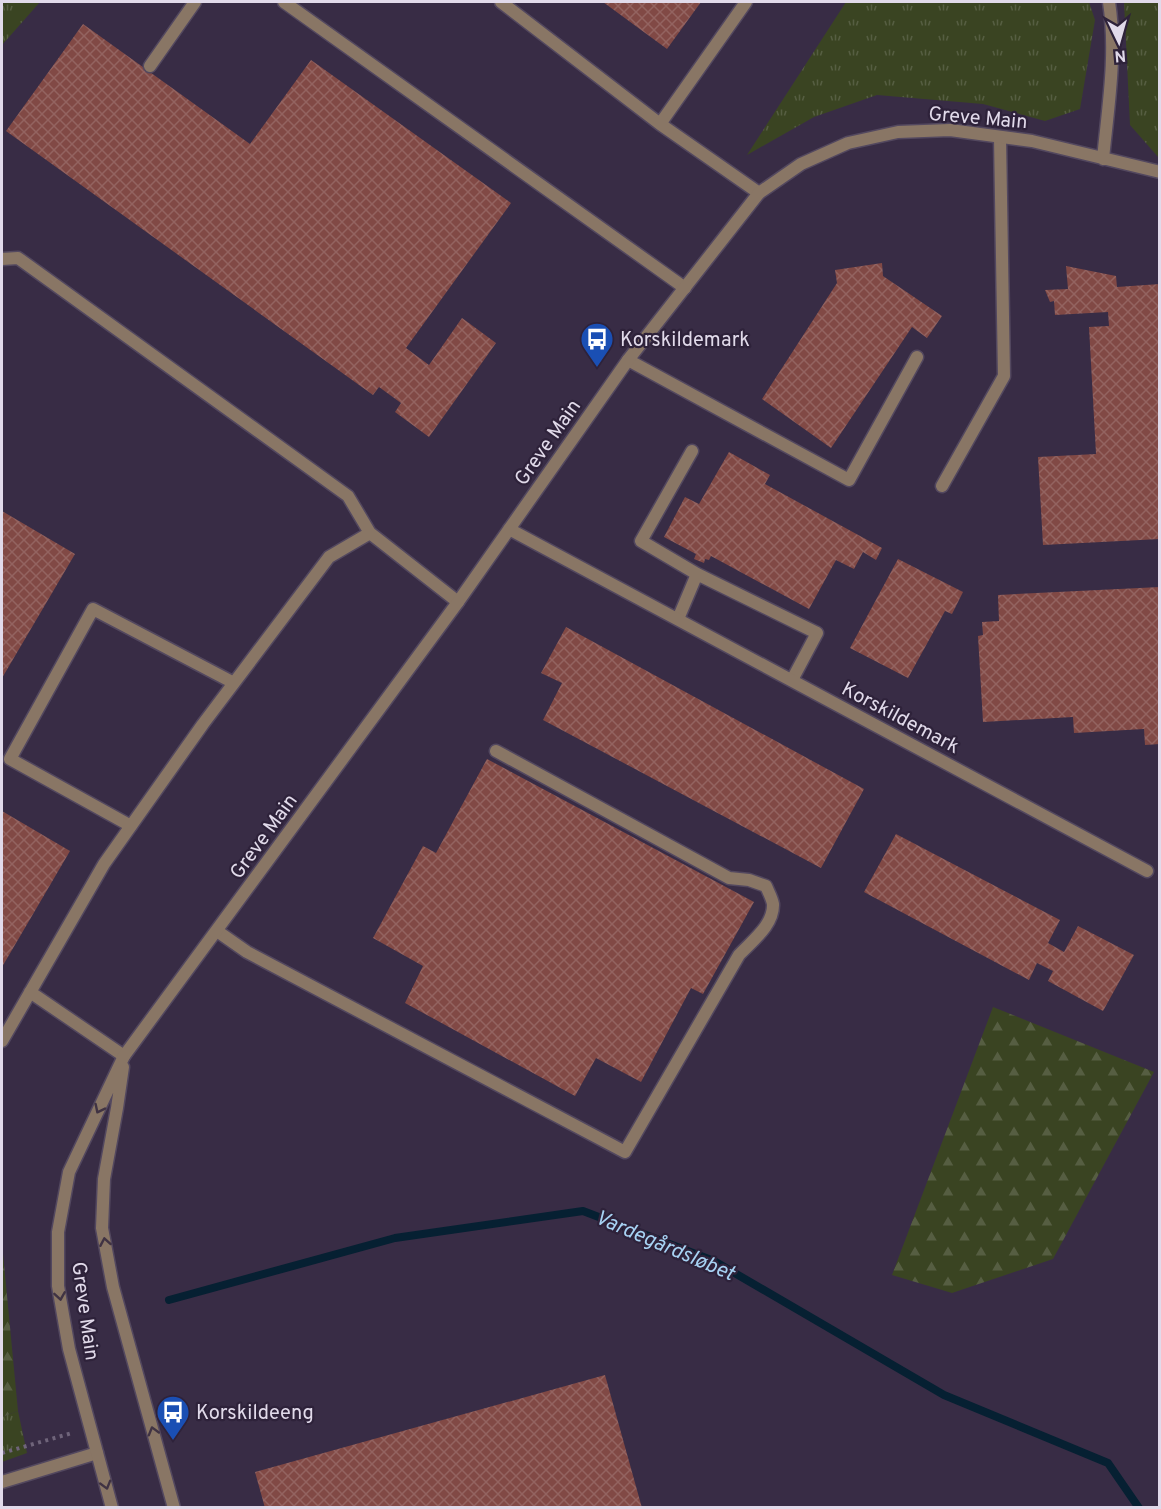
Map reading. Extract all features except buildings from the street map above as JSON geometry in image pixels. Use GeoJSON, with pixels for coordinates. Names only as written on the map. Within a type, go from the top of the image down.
{"type":"FeatureCollection","features":[{"type":"Feature","properties":{"kind":"street"},"geometry":{"type":"LineString","coordinates":[[150,66],[195,2]]}},
{"type":"Feature","properties":{"kind":"street"},"geometry":{"type":"LineString","coordinates":[[284,2],[685,288]]}},
{"type":"Feature","properties":{"kind":"street"},"geometry":{"type":"LineString","coordinates":[[501,2],[660,124],[759,193]]}},
{"type":"Feature","properties":{"kind":"street"},"geometry":{"type":"LineString","coordinates":[[660,124],[746,2]]}},
{"type":"Feature","properties":{"kind":"street"},"geometry":{"type":"LineString","coordinates":[[1103,159],[1113,27],[1109,2]]}},
{"type":"Feature","properties":{"kind":"street","name":"Greve Main"},"geometry":{"type":"LineString","coordinates":[[112,1508],[69,1349],[58,1286],[58,1232],[69,1172],[124,1056],[458,602],[628,360],[759,193],[801,164],[848,143],[898,132],[950,130],[1032,141],[1160,172]]}},
{"type":"Feature","properties":{"kind":"street"},"geometry":{"type":"LineString","coordinates":[[942,486],[1004,376],[1000,138]]}},
{"type":"Feature","properties":{"kind":"street"},"geometry":{"type":"LineString","coordinates":[[2,259],[18,258],[348,496],[370,533],[458,602]]}},
{"type":"Feature","properties":{"kind":"street"},"geometry":{"type":"LineString","coordinates":[[628,360],[849,480],[917,357]]}},
{"type":"Feature","properties":{"kind":"street"},"geometry":{"type":"LineString","coordinates":[[692,451],[641,541],[698,574],[817,633],[792,680]]}},
{"type":"Feature","properties":{"kind":"street","name":"Korskildemark"},"geometry":{"type":"LineString","coordinates":[[509,529],[1147,871]]}},
{"type":"Feature","properties":{"kind":"street"},"geometry":{"type":"LineString","coordinates":[[2,1041],[104,864],[234,683],[329,557],[370,533]]}},
{"type":"Feature","properties":{"kind":"street"},"geometry":{"type":"LineString","coordinates":[[678,619],[698,574]]}},
{"type":"Feature","properties":{"kind":"street"},"geometry":{"type":"LineString","coordinates":[[131,826],[10,759],[93,609],[234,683]]}},
{"type":"Feature","properties":{"kind":"street"},"geometry":{"type":"LineString","coordinates":[[217,931],[247,952],[626,1152],[739,955],[759,935],[771,918],[773,902],[765,886],[749,880],[729,878],[496,751]]}},
{"type":"Feature","properties":{"kind":"street"},"geometry":{"type":"LineString","coordinates":[[30,992],[124,1056]]}},
{"type":"Feature","properties":{"kind":"street","name":"Greve Main"},"geometry":{"type":"LineString","coordinates":[[124,1056],[104,1179],[102,1228],[113,1287],[174,1508]]}},
{"type":"Feature","properties":{"kind":"street"},"geometry":{"type":"LineString","coordinates":[[2,1482],[97,1453]]}},
{"type":"Feature","properties":{"kind":"path"},"geometry":{"type":"LineString","coordinates":[[2,1453],[90,1427]]}},
{"type":"Feature","properties":{"kind":"green space"},"geometry":{"type":"Polygon","coordinates":[[[2,2],[40,2],[2,45],[2,2]]]}},
{"type":"Feature","properties":{"kind":"green space"},"geometry":{"type":"Polygon","coordinates":[[[846,2],[1089,2],[1095,20],[1080,109],[1045,121],[983,104],[877,95],[814,117],[747,155],[846,2]]]}},
{"type":"Feature","properties":{"kind":"green space"},"geometry":{"type":"Polygon","coordinates":[[[1124,2],[1159,2],[1159,158],[1130,125],[1124,2]]]}},
{"type":"Feature","properties":{"kind":"green space"},"geometry":{"type":"Polygon","coordinates":[[[993,1007],[1154,1072],[1053,1259],[952,1293],[892,1275],[993,1007]]]}},
{"type":"Feature","properties":{"kind":"green space"},"geometry":{"type":"Polygon","coordinates":[[[2,1243],[18,1411],[2,1417],[2,1243]]]}},
{"type":"Feature","properties":{"kind":"green space"},"geometry":{"type":"Polygon","coordinates":[[[18,1411],[27,1453],[2,1462],[2,1417],[18,1411]]]}},
{"type":"Feature","properties":{"kind":"waterway","name":"Vardegårdsløbet"},"geometry":{"type":"LineString","coordinates":[[169,1300],[395,1238],[583,1211],[714,1261],[944,1395],[1108,1463],[1139,1508]]}},
{"type":"Feature","properties":{"kind":"place","name":"Korskildemark"},"geometry":{"type":"Point","coordinates":[597,368]}},
{"type":"Feature","properties":{"kind":"place","name":"Korskildeeng"},"geometry":{"type":"Point","coordinates":[173,1441]}}]}
